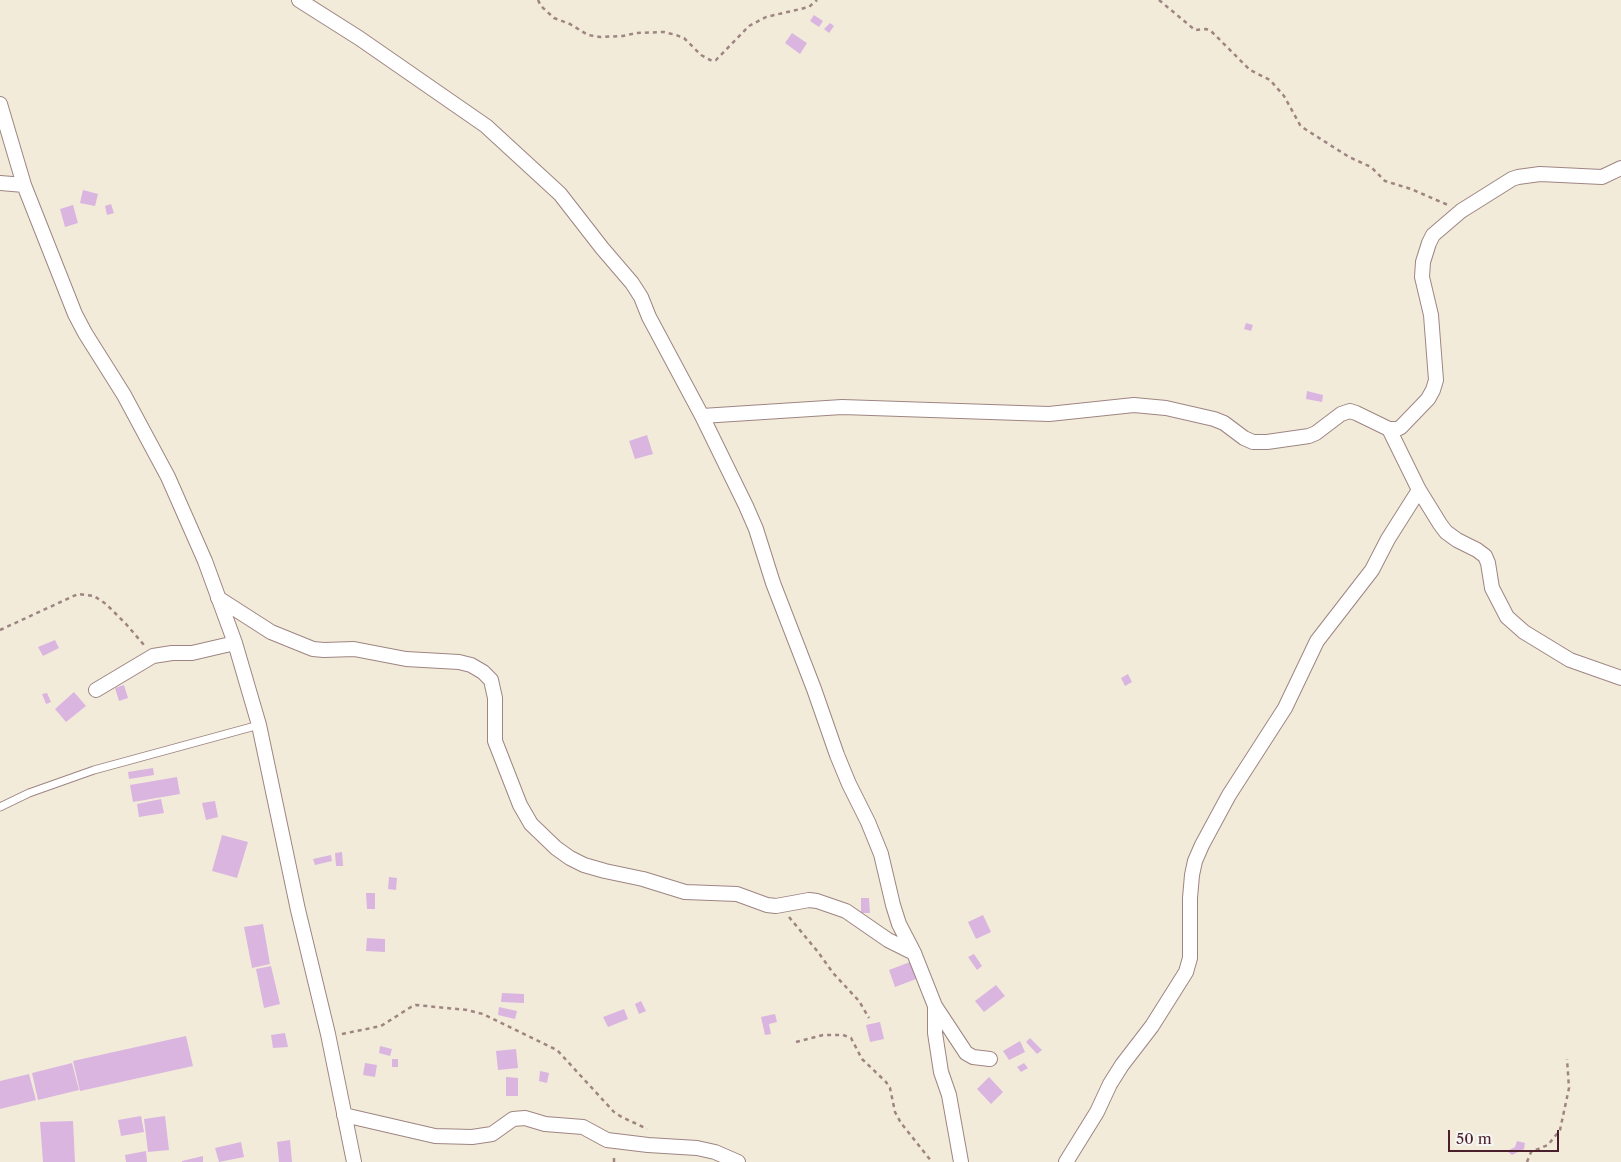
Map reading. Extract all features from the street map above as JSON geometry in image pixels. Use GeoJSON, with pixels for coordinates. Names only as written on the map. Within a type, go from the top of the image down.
{"type":"FeatureCollection","features":[{"type":"Feature","properties":{"kind":"street"},"geometry":{"type":"LineString","coordinates":[[299,0],[359,38],[486,126],[560,194],[632,283],[702,416],[756,530],[772,583],[814,689],[837,755],[881,854],[899,924],[914,953],[935,1006],[966,1053],[973,1057],[990,1059]]}},
{"type":"Feature","properties":{"kind":"street"},"geometry":{"type":"LineString","coordinates":[[0,104],[24,185],[75,314],[84,333],[124,395],[168,477],[205,561],[235,643],[259,725],[298,910],[329,1036],[354,1162]]}},
{"type":"Feature","properties":{"kind":"street"},"geometry":{"type":"LineString","coordinates":[[702,416],[842,407],[1060,414],[1134,405],[1166,408],[1214,419],[1224,423],[1244,438],[1253,442],[1309,436],[1341,414],[1350,411],[1394,430],[1401,427],[1428,399],[1436,380],[1434,340],[1428,300],[1422,277],[1423,262],[1433,235],[1461,211],[1518,176],[1540,174],[1602,177],[1621,168]]}},
{"type":"Feature","properties":{"kind":"street"},"geometry":{"type":"LineString","coordinates":[[0,183],[24,185]]}},
{"type":"Feature","properties":{"kind":"street"},"geometry":{"type":"LineString","coordinates":[[1389,429],[1419,490],[1446,532],[1485,556],[1488,562],[1492,588],[1507,617],[1524,632],[1577,663],[1621,678]]}},
{"type":"Feature","properties":{"kind":"street"},"geometry":{"type":"LineString","coordinates":[[1066,1162],[1097,1112],[1110,1084],[1122,1065],[1152,1026],[1186,972],[1190,958],[1192,875],[1195,861],[1202,845],[1229,795],[1285,708],[1318,641],[1372,570],[1388,539],[1419,490]]}},
{"type":"Feature","properties":{"kind":"street"},"geometry":{"type":"LineString","coordinates":[[218,598],[271,632],[313,649],[354,649],[406,659],[450,661],[471,665],[482,672],[491,680],[495,698],[495,741],[520,805],[531,824],[556,848],[577,861],[605,871],[685,892],[737,894],[767,905],[776,906],[809,900],[824,903],[846,911],[888,940],[914,953]]}},
{"type":"Feature","properties":{"kind":"street"},"geometry":{"type":"LineString","coordinates":[[96,690],[153,656],[172,653],[192,653],[235,643]]}},
{"type":"Feature","properties":{"kind":"street"},"geometry":{"type":"LineString","coordinates":[[935,1006],[935,1033],[941,1072],[949,1095],[961,1162]]}},
{"type":"Feature","properties":{"kind":"street"},"geometry":{"type":"LineString","coordinates":[[344,1115],[412,1132],[435,1136],[463,1137],[486,1136],[512,1120],[525,1118],[544,1124],[578,1126],[607,1140],[697,1148],[715,1152],[738,1162]]}},
{"type":"Feature","properties":{"kind":"lane"},"geometry":{"type":"LineString","coordinates":[[0,807],[29,793],[94,770],[259,725]]}},
{"type":"Feature","properties":{"kind":"path"},"geometry":{"type":"LineString","coordinates":[[538,0],[544,10],[554,18],[570,24],[588,35],[600,37],[664,32],[684,38],[701,54],[714,61],[749,26],[766,17],[809,7],[817,0]]}},
{"type":"Feature","properties":{"kind":"path"},"geometry":{"type":"LineString","coordinates":[[1160,0],[1195,30],[1206,29],[1211,31],[1250,70],[1270,80],[1284,96],[1300,125],[1305,129],[1349,157],[1371,167],[1385,181],[1438,199],[1461,211]]}},
{"type":"Feature","properties":{"kind":"path"},"geometry":{"type":"LineString","coordinates":[[0,630],[78,594],[94,596],[106,604],[126,624],[153,656]]}},
{"type":"Feature","properties":{"kind":"path"},"geometry":{"type":"LineString","coordinates":[[776,906],[800,929],[833,973],[859,1001],[869,1018]]}},
{"type":"Feature","properties":{"kind":"path"},"geometry":{"type":"LineString","coordinates":[[329,1036],[376,1028],[416,1006],[467,1010],[483,1014],[557,1050],[614,1112],[652,1132]]}},
{"type":"Feature","properties":{"kind":"path"},"geometry":{"type":"LineString","coordinates":[[796,1042],[829,1034],[843,1035],[851,1038],[862,1059],[890,1088],[895,1112],[901,1124],[932,1162]]}},
{"type":"Feature","properties":{"kind":"path"},"geometry":{"type":"LineString","coordinates":[[1527,1162],[1531,1152],[1548,1145],[1560,1130],[1569,1088],[1567,1059]]}},
{"type":"Feature","properties":{"kind":"building"},"geometry":{"type":"Polygon","coordinates":[[[814,15],[823,21],[819,27],[810,21],[814,15]]]}},
{"type":"Feature","properties":{"kind":"building"},"geometry":{"type":"Polygon","coordinates":[[[830,23],[834,26],[829,33],[824,29],[830,23]]]}},
{"type":"Feature","properties":{"kind":"building"},"geometry":{"type":"Polygon","coordinates":[[[792,33],[807,43],[800,54],[785,43],[792,33]]]}},
{"type":"Feature","properties":{"kind":"building"},"geometry":{"type":"Polygon","coordinates":[[[83,190],[98,194],[95,206],[80,203],[83,190]]]}},
{"type":"Feature","properties":{"kind":"building"},"geometry":{"type":"Polygon","coordinates":[[[111,204],[114,213],[107,215],[105,206],[111,204]]]}},
{"type":"Feature","properties":{"kind":"building"},"geometry":{"type":"Polygon","coordinates":[[[73,205],[78,223],[65,227],[60,209],[73,205]]]}},
{"type":"Feature","properties":{"kind":"building"},"geometry":{"type":"Polygon","coordinates":[[[1246,323],[1253,325],[1251,331],[1244,329],[1246,323]]]}},
{"type":"Feature","properties":{"kind":"building"},"geometry":{"type":"Polygon","coordinates":[[[1307,391],[1323,395],[1322,402],[1306,399],[1307,391]]]}},
{"type":"Feature","properties":{"kind":"building"},"geometry":{"type":"Polygon","coordinates":[[[647,435],[653,454],[635,459],[629,441],[647,435]]]}},
{"type":"Feature","properties":{"kind":"building"},"geometry":{"type":"Polygon","coordinates":[[[55,640],[59,648],[43,656],[38,647],[55,640]]]}},
{"type":"Feature","properties":{"kind":"building"},"geometry":{"type":"Polygon","coordinates":[[[1128,674],[1132,682],[1125,686],[1121,678],[1128,674]]]}},
{"type":"Feature","properties":{"kind":"building"},"geometry":{"type":"Polygon","coordinates":[[[124,685],[128,698],[119,701],[115,688],[124,685]]]}},
{"type":"Feature","properties":{"kind":"building"},"geometry":{"type":"Polygon","coordinates":[[[74,692],[86,706],[66,722],[55,709],[74,692]]]}},
{"type":"Feature","properties":{"kind":"building"},"geometry":{"type":"Polygon","coordinates":[[[47,693],[51,702],[46,704],[42,694],[47,693]]]}},
{"type":"Feature","properties":{"kind":"building"},"geometry":{"type":"Polygon","coordinates":[[[153,768],[154,775],[129,779],[128,772],[153,768]]]}},
{"type":"Feature","properties":{"kind":"building"},"geometry":{"type":"Polygon","coordinates":[[[177,777],[180,794],[133,802],[130,785],[177,777]]]}},
{"type":"Feature","properties":{"kind":"building"},"geometry":{"type":"Polygon","coordinates":[[[161,799],[164,813],[139,817],[137,804],[161,799]]]}},
{"type":"Feature","properties":{"kind":"building"},"geometry":{"type":"Polygon","coordinates":[[[215,801],[218,817],[206,820],[202,803],[215,801]]]}},
{"type":"Feature","properties":{"kind":"building"},"geometry":{"type":"Polygon","coordinates":[[[222,835],[248,842],[237,878],[212,871],[222,835]]]}},
{"type":"Feature","properties":{"kind":"building"},"geometry":{"type":"Polygon","coordinates":[[[342,852],[343,866],[336,866],[335,853],[342,852]]]}},
{"type":"Feature","properties":{"kind":"building"},"geometry":{"type":"Polygon","coordinates":[[[331,855],[332,861],[315,865],[313,859],[331,855]]]}},
{"type":"Feature","properties":{"kind":"building"},"geometry":{"type":"Polygon","coordinates":[[[389,877],[397,878],[396,890],[388,889],[389,877]]]}},
{"type":"Feature","properties":{"kind":"building"},"geometry":{"type":"Polygon","coordinates":[[[366,893],[375,893],[375,909],[367,909],[366,893]]]}},
{"type":"Feature","properties":{"kind":"building"},"geometry":{"type":"Polygon","coordinates":[[[861,898],[869,898],[870,913],[861,913],[861,898]]]}},
{"type":"Feature","properties":{"kind":"building"},"geometry":{"type":"Polygon","coordinates":[[[983,915],[991,932],[976,939],[968,922],[983,915]]]}},
{"type":"Feature","properties":{"kind":"building"},"geometry":{"type":"Polygon","coordinates":[[[263,924],[270,964],[252,968],[244,927],[263,924]]]}},
{"type":"Feature","properties":{"kind":"building"},"geometry":{"type":"Polygon","coordinates":[[[367,938],[385,939],[385,952],[366,951],[367,938]]]}},
{"type":"Feature","properties":{"kind":"building"},"geometry":{"type":"Polygon","coordinates":[[[974,954],[982,966],[977,970],[968,957],[974,954]]]}},
{"type":"Feature","properties":{"kind":"building"},"geometry":{"type":"Polygon","coordinates":[[[910,962],[916,979],[895,987],[889,970],[910,962]]]}},
{"type":"Feature","properties":{"kind":"building"},"geometry":{"type":"Polygon","coordinates":[[[271,966],[280,1004],[264,1008],[256,969],[271,966]]]}},
{"type":"Feature","properties":{"kind":"building"},"geometry":{"type":"Polygon","coordinates":[[[996,985],[1005,996],[984,1012],[975,1001],[996,985]]]}},
{"type":"Feature","properties":{"kind":"building"},"geometry":{"type":"Polygon","coordinates":[[[502,993],[524,994],[524,1003],[501,1002],[502,993]]]}},
{"type":"Feature","properties":{"kind":"building"},"geometry":{"type":"Polygon","coordinates":[[[641,1001],[646,1011],[639,1014],[635,1004],[641,1001]]]}},
{"type":"Feature","properties":{"kind":"building"},"geometry":{"type":"Polygon","coordinates":[[[499,1007],[517,1011],[515,1019],[498,1015],[499,1007]]]}},
{"type":"Feature","properties":{"kind":"building"},"geometry":{"type":"Polygon","coordinates":[[[624,1009],[628,1019],[608,1027],[603,1017],[624,1009]]]}},
{"type":"Feature","properties":{"kind":"building"},"geometry":{"type":"Polygon","coordinates":[[[775,1014],[777,1022],[769,1024],[771,1034],[765,1035],[761,1017],[775,1014]]]}},
{"type":"Feature","properties":{"kind":"building"},"geometry":{"type":"Polygon","coordinates":[[[880,1022],[884,1039],[870,1042],[866,1025],[880,1022]]]}},
{"type":"Feature","properties":{"kind":"building"},"geometry":{"type":"Polygon","coordinates":[[[285,1033],[288,1047],[273,1048],[271,1035],[285,1033]]]}},
{"type":"Feature","properties":{"kind":"building"},"geometry":{"type":"Polygon","coordinates":[[[186,1036],[193,1066],[80,1091],[73,1061],[186,1036]]]}},
{"type":"Feature","properties":{"kind":"building"},"geometry":{"type":"Polygon","coordinates":[[[1030,1038],[1042,1050],[1037,1054],[1026,1042],[1030,1038]]]}},
{"type":"Feature","properties":{"kind":"building"},"geometry":{"type":"Polygon","coordinates":[[[1020,1041],[1025,1052],[1009,1060],[1003,1051],[1020,1041]]]}},
{"type":"Feature","properties":{"kind":"building"},"geometry":{"type":"Polygon","coordinates":[[[380,1046],[392,1049],[390,1056],[379,1053],[380,1046]]]}},
{"type":"Feature","properties":{"kind":"building"},"geometry":{"type":"Polygon","coordinates":[[[516,1049],[518,1068],[498,1070],[496,1051],[516,1049]]]}},
{"type":"Feature","properties":{"kind":"building"},"geometry":{"type":"Polygon","coordinates":[[[392,1059],[398,1059],[398,1067],[392,1067],[392,1059]]]}},
{"type":"Feature","properties":{"kind":"building"},"geometry":{"type":"Polygon","coordinates":[[[72,1063],[79,1090],[38,1100],[32,1073],[72,1063]]]}},
{"type":"Feature","properties":{"kind":"building"},"geometry":{"type":"Polygon","coordinates":[[[365,1063],[377,1065],[375,1077],[363,1075],[365,1063]]]}},
{"type":"Feature","properties":{"kind":"building"},"geometry":{"type":"Polygon","coordinates":[[[1024,1063],[1028,1068],[1021,1072],[1017,1067],[1024,1063]]]}},
{"type":"Feature","properties":{"kind":"building"},"geometry":{"type":"Polygon","coordinates":[[[540,1071],[549,1073],[547,1083],[539,1081],[540,1071]]]}},
{"type":"Feature","properties":{"kind":"building"},"geometry":{"type":"Polygon","coordinates":[[[29,1074],[36,1100],[0,1109],[0,1081],[29,1074]]]}},
{"type":"Feature","properties":{"kind":"building"},"geometry":{"type":"Polygon","coordinates":[[[506,1077],[518,1078],[518,1096],[506,1096],[506,1077]]]}},
{"type":"Feature","properties":{"kind":"building"},"geometry":{"type":"Polygon","coordinates":[[[989,1077],[1003,1092],[991,1104],[977,1089],[989,1077]]]}},
{"type":"Feature","properties":{"kind":"building"},"geometry":{"type":"Polygon","coordinates":[[[141,1116],[144,1132],[121,1136],[118,1120],[141,1116]]]}},
{"type":"Feature","properties":{"kind":"building"},"geometry":{"type":"Polygon","coordinates":[[[165,1116],[169,1150],[148,1152],[144,1119],[165,1116]]]}},
{"type":"Feature","properties":{"kind":"building"},"geometry":{"type":"Polygon","coordinates":[[[73,1121],[75,1162],[43,1162],[40,1122],[73,1121]]]}},
{"type":"Feature","properties":{"kind":"building"},"geometry":{"type":"Polygon","coordinates":[[[290,1140],[292,1162],[279,1162],[277,1142],[290,1140]]]}},
{"type":"Feature","properties":{"kind":"building"},"geometry":{"type":"Polygon","coordinates":[[[1517,1141],[1525,1143],[1524,1149],[1512,1155],[1507,1151],[1515,1147],[1517,1141]]]}},
{"type":"Feature","properties":{"kind":"building"},"geometry":{"type":"Polygon","coordinates":[[[241,1142],[244,1157],[219,1162],[215,1148],[241,1142]]]}},
{"type":"Feature","properties":{"kind":"building"},"geometry":{"type":"Polygon","coordinates":[[[146,1151],[147,1162],[126,1162],[125,1155],[146,1151]]]}},
{"type":"Feature","properties":{"kind":"building"},"geometry":{"type":"Polygon","coordinates":[[[203,1156],[203,1162],[182,1162],[182,1161],[203,1156]]]}}]}
